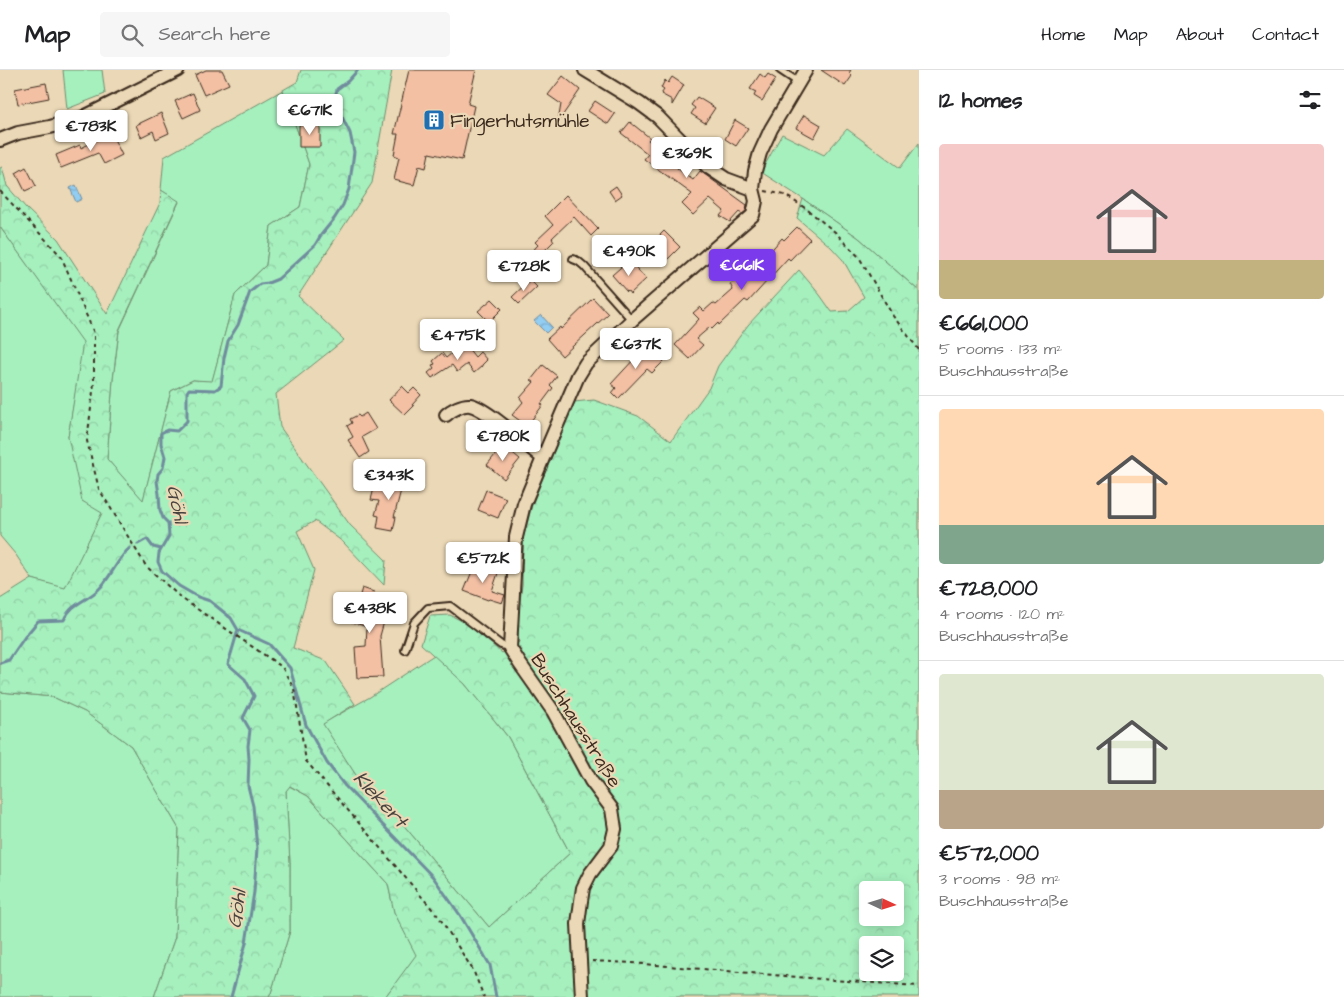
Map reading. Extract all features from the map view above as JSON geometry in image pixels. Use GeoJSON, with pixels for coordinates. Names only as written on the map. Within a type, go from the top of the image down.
{"type":"FeatureCollection","features":[{"type":"Feature","properties":{"kind":"street"},"geometry":{"type":"LineString","coordinates":[[0,140],[82,118],[178,70]]}},
{"type":"Feature","properties":{"kind":"street"},"geometry":{"type":"LineString","coordinates":[[585,70],[658,117],[692,152],[726,179],[753,189]]}},
{"type":"Feature","properties":{"kind":"street","name":"Buschhausstraße"},"geometry":{"type":"LineString","coordinates":[[582,997],[578,924],[580,901],[583,888],[590,874],[611,846],[615,829],[612,809],[591,781],[553,711],[510,648],[516,537],[524,504],[578,376],[586,363],[632,320],[753,215],[756,201],[753,189],[755,171],[760,153],[771,128],[806,70]]}},
{"type":"Feature","properties":{"kind":"street"},"geometry":{"type":"LineString","coordinates":[[446,415],[450,411],[469,404],[479,408],[543,458]]}},
{"type":"Feature","properties":{"kind":"lane"},"geometry":{"type":"LineString","coordinates":[[780,70],[798,82]]}},
{"type":"Feature","properties":{"kind":"lane"},"geometry":{"type":"LineString","coordinates":[[574,259],[584,266],[632,320]]}},
{"type":"Feature","properties":{"kind":"lane"},"geometry":{"type":"LineString","coordinates":[[405,650],[414,623],[428,608],[450,606],[501,645],[510,648]]}},
{"type":"Feature","properties":{"kind":"path"},"geometry":{"type":"LineString","coordinates":[[753,189],[785,195],[835,232],[860,257],[893,316],[919,350]]}},
{"type":"Feature","properties":{"kind":"path"},"geometry":{"type":"LineString","coordinates":[[0,191],[61,256],[94,332],[94,383],[87,441],[99,489],[146,566],[180,598],[282,667],[294,689],[306,761],[439,917],[473,970],[484,997]]}},
{"type":"Feature","properties":{"kind":"path"},"geometry":{"type":"LineString","coordinates":[[598,961],[919,986]]}},
{"type":"Feature","properties":{"kind":"green space"},"geometry":{"type":"Polygon","coordinates":[[[63,70],[102,70],[105,94],[67,109],[63,70]]]}},
{"type":"Feature","properties":{"kind":"green space"},"geometry":{"type":"Polygon","coordinates":[[[301,70],[392,70],[372,183],[298,296],[344,340],[276,394],[280,427],[350,525],[386,560],[384,585],[343,542],[315,521],[297,531],[314,570],[293,648],[326,661],[355,704],[323,724],[361,783],[385,803],[489,927],[570,853],[508,737],[465,684],[421,644],[430,616],[450,615],[466,623],[502,653],[519,642],[517,626],[522,585],[523,539],[532,505],[574,402],[594,400],[638,416],[671,441],[709,388],[718,366],[748,325],[799,270],[832,312],[848,311],[864,297],[843,260],[831,247],[797,218],[803,199],[859,238],[919,291],[919,997],[385,997],[416,955],[394,912],[388,884],[308,796],[290,786],[286,791],[290,863],[290,931],[269,997],[154,997],[175,937],[179,829],[131,746],[85,712],[53,697],[0,692],[0,599],[32,579],[65,588],[102,513],[82,501],[68,437],[83,342],[0,227],[0,168],[2,167],[7,186],[26,208],[58,239],[107,314],[160,203],[161,190],[179,201],[119,330],[113,379],[107,459],[143,500],[171,391],[193,380],[212,381],[235,295],[266,265],[271,226],[300,207],[309,164],[283,90],[297,82],[301,70]]]}},
{"type":"Feature","properties":{"kind":"green space"},"geometry":{"type":"Polygon","coordinates":[[[283,90],[309,164],[300,207],[271,226],[266,265],[235,295],[212,382],[193,380],[171,391],[143,501],[107,459],[119,331],[179,202],[161,190],[164,157],[283,90]]]}},
{"type":"Feature","properties":{"kind":"green space"},"geometry":{"type":"Polygon","coordinates":[[[847,129],[900,168],[919,143],[919,291],[859,238],[761,172],[782,134],[824,155],[847,129]]]}},
{"type":"Feature","properties":{"kind":"green space"},"geometry":{"type":"Polygon","coordinates":[[[0,227],[84,342],[68,437],[102,513],[65,589],[32,579],[0,536],[0,227]]]}},
{"type":"Feature","properties":{"kind":"green space"},"geometry":{"type":"Polygon","coordinates":[[[434,655],[465,684],[508,737],[570,853],[489,927],[385,803],[361,783],[322,724],[370,697],[434,655]]]}},
{"type":"Feature","properties":{"kind":"green space"},"geometry":{"type":"Polygon","coordinates":[[[0,692],[53,697],[85,712],[131,746],[179,829],[175,937],[154,997],[0,997],[0,692]]]}},
{"type":"Feature","properties":{"kind":"green space"},"geometry":{"type":"Polygon","coordinates":[[[289,786],[308,796],[388,884],[394,912],[417,955],[385,997],[269,997],[290,931],[290,863],[286,791],[289,786]]]}},
{"type":"Feature","properties":{"kind":"water"},"geometry":{"type":"Polygon","coordinates":[[[76,185],[82,199],[76,202],[70,188],[76,185]]]}},
{"type":"Feature","properties":{"kind":"water"},"geometry":{"type":"Polygon","coordinates":[[[541,315],[552,327],[546,333],[534,321],[541,315]]]}},
{"type":"Feature","properties":{"kind":"building"},"geometry":{"type":"Polygon","coordinates":[[[206,70],[222,70],[229,84],[204,95],[195,75],[206,70]]]}},
{"type":"Feature","properties":{"kind":"building","name":"Fingerhutsmühle"},"geometry":{"type":"Polygon","coordinates":[[[409,70],[476,70],[468,104],[474,106],[462,160],[429,153],[426,168],[419,166],[414,185],[394,180],[399,157],[394,155],[398,134],[394,134],[409,70]]]}},
{"type":"Feature","properties":{"kind":"building"},"geometry":{"type":"Polygon","coordinates":[[[821,70],[851,70],[849,73],[852,76],[845,86],[821,70]]]}},
{"type":"Feature","properties":{"kind":"building"},"geometry":{"type":"Polygon","coordinates":[[[760,74],[765,78],[768,74],[776,79],[762,101],[754,96],[756,92],[750,89],[760,74]]]}},
{"type":"Feature","properties":{"kind":"building"},"geometry":{"type":"Polygon","coordinates":[[[563,76],[580,90],[558,122],[561,104],[548,95],[563,76]]]}},
{"type":"Feature","properties":{"kind":"building"},"geometry":{"type":"Polygon","coordinates":[[[672,77],[684,85],[672,105],[672,100],[661,94],[664,90],[661,88],[665,80],[668,83],[672,77]]]}},
{"type":"Feature","properties":{"kind":"building"},"geometry":{"type":"Polygon","coordinates":[[[46,83],[49,98],[18,104],[15,89],[46,83]]]}},
{"type":"Feature","properties":{"kind":"building"},"geometry":{"type":"Polygon","coordinates":[[[193,93],[200,110],[183,118],[175,101],[193,93]]]}},
{"type":"Feature","properties":{"kind":"building"},"geometry":{"type":"Polygon","coordinates":[[[697,97],[715,108],[705,123],[691,114],[695,108],[691,105],[697,97]]]}},
{"type":"Feature","properties":{"kind":"building"},"geometry":{"type":"Polygon","coordinates":[[[595,101],[615,114],[608,124],[588,111],[595,101]]]}},
{"type":"Feature","properties":{"kind":"building"},"geometry":{"type":"Polygon","coordinates":[[[161,113],[169,133],[156,139],[153,131],[141,137],[136,125],[161,113]]]}},
{"type":"Feature","properties":{"kind":"building"},"geometry":{"type":"Polygon","coordinates":[[[804,115],[821,125],[814,138],[796,128],[804,115]]]}},
{"type":"Feature","properties":{"kind":"building"},"geometry":{"type":"Polygon","coordinates":[[[735,120],[748,128],[736,146],[725,139],[735,120]]]}},
{"type":"Feature","properties":{"kind":"building"},"geometry":{"type":"Polygon","coordinates":[[[630,122],[650,138],[648,140],[680,163],[677,168],[693,180],[700,171],[747,205],[746,211],[742,214],[739,212],[730,222],[720,216],[724,211],[710,199],[693,215],[682,204],[692,194],[644,159],[648,154],[621,133],[630,122]]]}},
{"type":"Feature","properties":{"kind":"building"},"geometry":{"type":"Polygon","coordinates":[[[320,124],[320,147],[299,147],[299,125],[320,124]]]}},
{"type":"Feature","properties":{"kind":"building"},"geometry":{"type":"Polygon","coordinates":[[[111,133],[122,155],[104,164],[98,153],[61,168],[56,155],[80,145],[81,148],[111,133]]]}},
{"type":"Feature","properties":{"kind":"building"},"geometry":{"type":"Polygon","coordinates":[[[26,167],[36,186],[25,191],[16,173],[26,167]]]}},
{"type":"Feature","properties":{"kind":"building"},"geometry":{"type":"Polygon","coordinates":[[[616,186],[622,195],[615,200],[609,191],[616,186]]]}},
{"type":"Feature","properties":{"kind":"building"},"geometry":{"type":"Polygon","coordinates":[[[566,195],[598,229],[591,236],[574,217],[552,238],[554,241],[543,252],[553,263],[538,277],[523,261],[538,245],[535,242],[553,225],[545,216],[566,195]]]}},
{"type":"Feature","properties":{"kind":"building"},"geometry":{"type":"Polygon","coordinates":[[[797,227],[810,239],[790,260],[788,258],[748,302],[745,300],[719,325],[718,323],[712,329],[710,327],[696,339],[703,345],[690,359],[675,345],[699,319],[693,313],[700,307],[704,311],[713,303],[716,305],[733,290],[730,284],[742,278],[756,263],[758,265],[782,238],[784,240],[797,227]]]}},
{"type":"Feature","properties":{"kind":"building"},"geometry":{"type":"Polygon","coordinates":[[[664,231],[680,247],[662,265],[646,249],[664,231]]]}},
{"type":"Feature","properties":{"kind":"building"},"geometry":{"type":"Polygon","coordinates":[[[629,260],[646,279],[630,294],[612,275],[629,260]]]}},
{"type":"Feature","properties":{"kind":"building"},"geometry":{"type":"Polygon","coordinates":[[[530,280],[537,287],[519,304],[512,297],[530,280]]]}},
{"type":"Feature","properties":{"kind":"building"},"geometry":{"type":"Polygon","coordinates":[[[593,298],[608,314],[562,356],[547,339],[560,327],[561,329],[593,298]]]}},
{"type":"Feature","properties":{"kind":"building"},"geometry":{"type":"Polygon","coordinates":[[[492,299],[502,309],[489,322],[478,311],[492,299]]]}},
{"type":"Feature","properties":{"kind":"building"},"geometry":{"type":"Polygon","coordinates":[[[464,343],[475,357],[480,352],[487,360],[482,366],[474,373],[467,364],[457,372],[452,365],[432,378],[428,373],[434,368],[432,365],[435,364],[433,361],[442,353],[446,358],[464,343]]]}},
{"type":"Feature","properties":{"kind":"building"},"geometry":{"type":"Polygon","coordinates":[[[647,345],[664,361],[652,373],[647,369],[618,399],[612,393],[616,388],[611,384],[647,345]]]}},
{"type":"Feature","properties":{"kind":"building"},"geometry":{"type":"Polygon","coordinates":[[[543,365],[557,376],[550,385],[553,388],[541,404],[543,405],[527,426],[512,415],[523,402],[520,398],[534,382],[531,380],[543,365]]]}},
{"type":"Feature","properties":{"kind":"building"},"geometry":{"type":"Polygon","coordinates":[[[402,386],[409,393],[414,388],[421,395],[405,415],[389,400],[402,386]]]}},
{"type":"Feature","properties":{"kind":"building"},"geometry":{"type":"Polygon","coordinates":[[[366,413],[376,429],[362,437],[369,452],[360,458],[348,440],[353,437],[347,426],[352,423],[350,419],[358,415],[360,417],[366,413]]]}},
{"type":"Feature","properties":{"kind":"building"},"geometry":{"type":"Polygon","coordinates":[[[503,445],[520,459],[504,479],[487,465],[503,445]]]}},
{"type":"Feature","properties":{"kind":"building"},"geometry":{"type":"Polygon","coordinates":[[[389,472],[406,476],[394,517],[396,517],[393,531],[377,528],[379,516],[375,515],[379,501],[371,500],[374,488],[381,490],[383,484],[387,484],[389,472]]]}},
{"type":"Feature","properties":{"kind":"building"},"geometry":{"type":"Polygon","coordinates":[[[486,490],[506,498],[498,518],[478,510],[486,490]]]}},
{"type":"Feature","properties":{"kind":"building"},"geometry":{"type":"Polygon","coordinates":[[[475,564],[498,573],[492,591],[505,595],[502,603],[464,591],[475,564]]]}},
{"type":"Feature","properties":{"kind":"building"},"geometry":{"type":"Polygon","coordinates":[[[362,588],[374,592],[373,596],[390,600],[380,636],[383,677],[357,678],[355,647],[366,646],[367,627],[352,622],[362,588]]]}},
{"type":"Feature","properties":{"kind":"waterway","name":"Göhl"},"geometry":{"type":"LineString","coordinates":[[231,997],[246,943],[254,892],[257,848],[253,806],[248,786],[250,730],[243,718],[254,696],[245,679],[228,664],[238,630],[231,618],[210,601],[198,597],[179,586],[162,571],[158,562],[159,553],[169,536],[168,523],[163,518],[160,510],[157,481],[158,474],[163,468],[165,457],[161,444],[161,433],[167,430],[177,431],[187,421],[187,392],[189,389],[215,390],[221,386],[228,341],[238,325],[250,292],[260,284],[278,279],[315,245],[343,205],[349,189],[354,152],[350,133],[334,102],[337,89],[358,70]]}},
{"type":"Feature","properties":{"kind":"waterway"},"geometry":{"type":"LineString","coordinates":[[138,544],[147,539],[153,547],[161,549]]}},
{"type":"Feature","properties":{"kind":"waterway"},"geometry":{"type":"LineString","coordinates":[[0,663],[9,660],[38,621],[64,620],[75,606],[103,585],[122,556],[130,548]]}},
{"type":"Feature","properties":{"kind":"waterway","name":"Klekert"},"geometry":{"type":"LineString","coordinates":[[238,630],[269,644],[290,668],[306,725],[327,763],[345,786],[433,877],[460,915],[490,965],[496,997]]}},
{"type":"Feature","properties":{"kind":"place","name":"Fingerhutsmühle"},"geometry":{"type":"Point","coordinates":[434,120]}}]}
